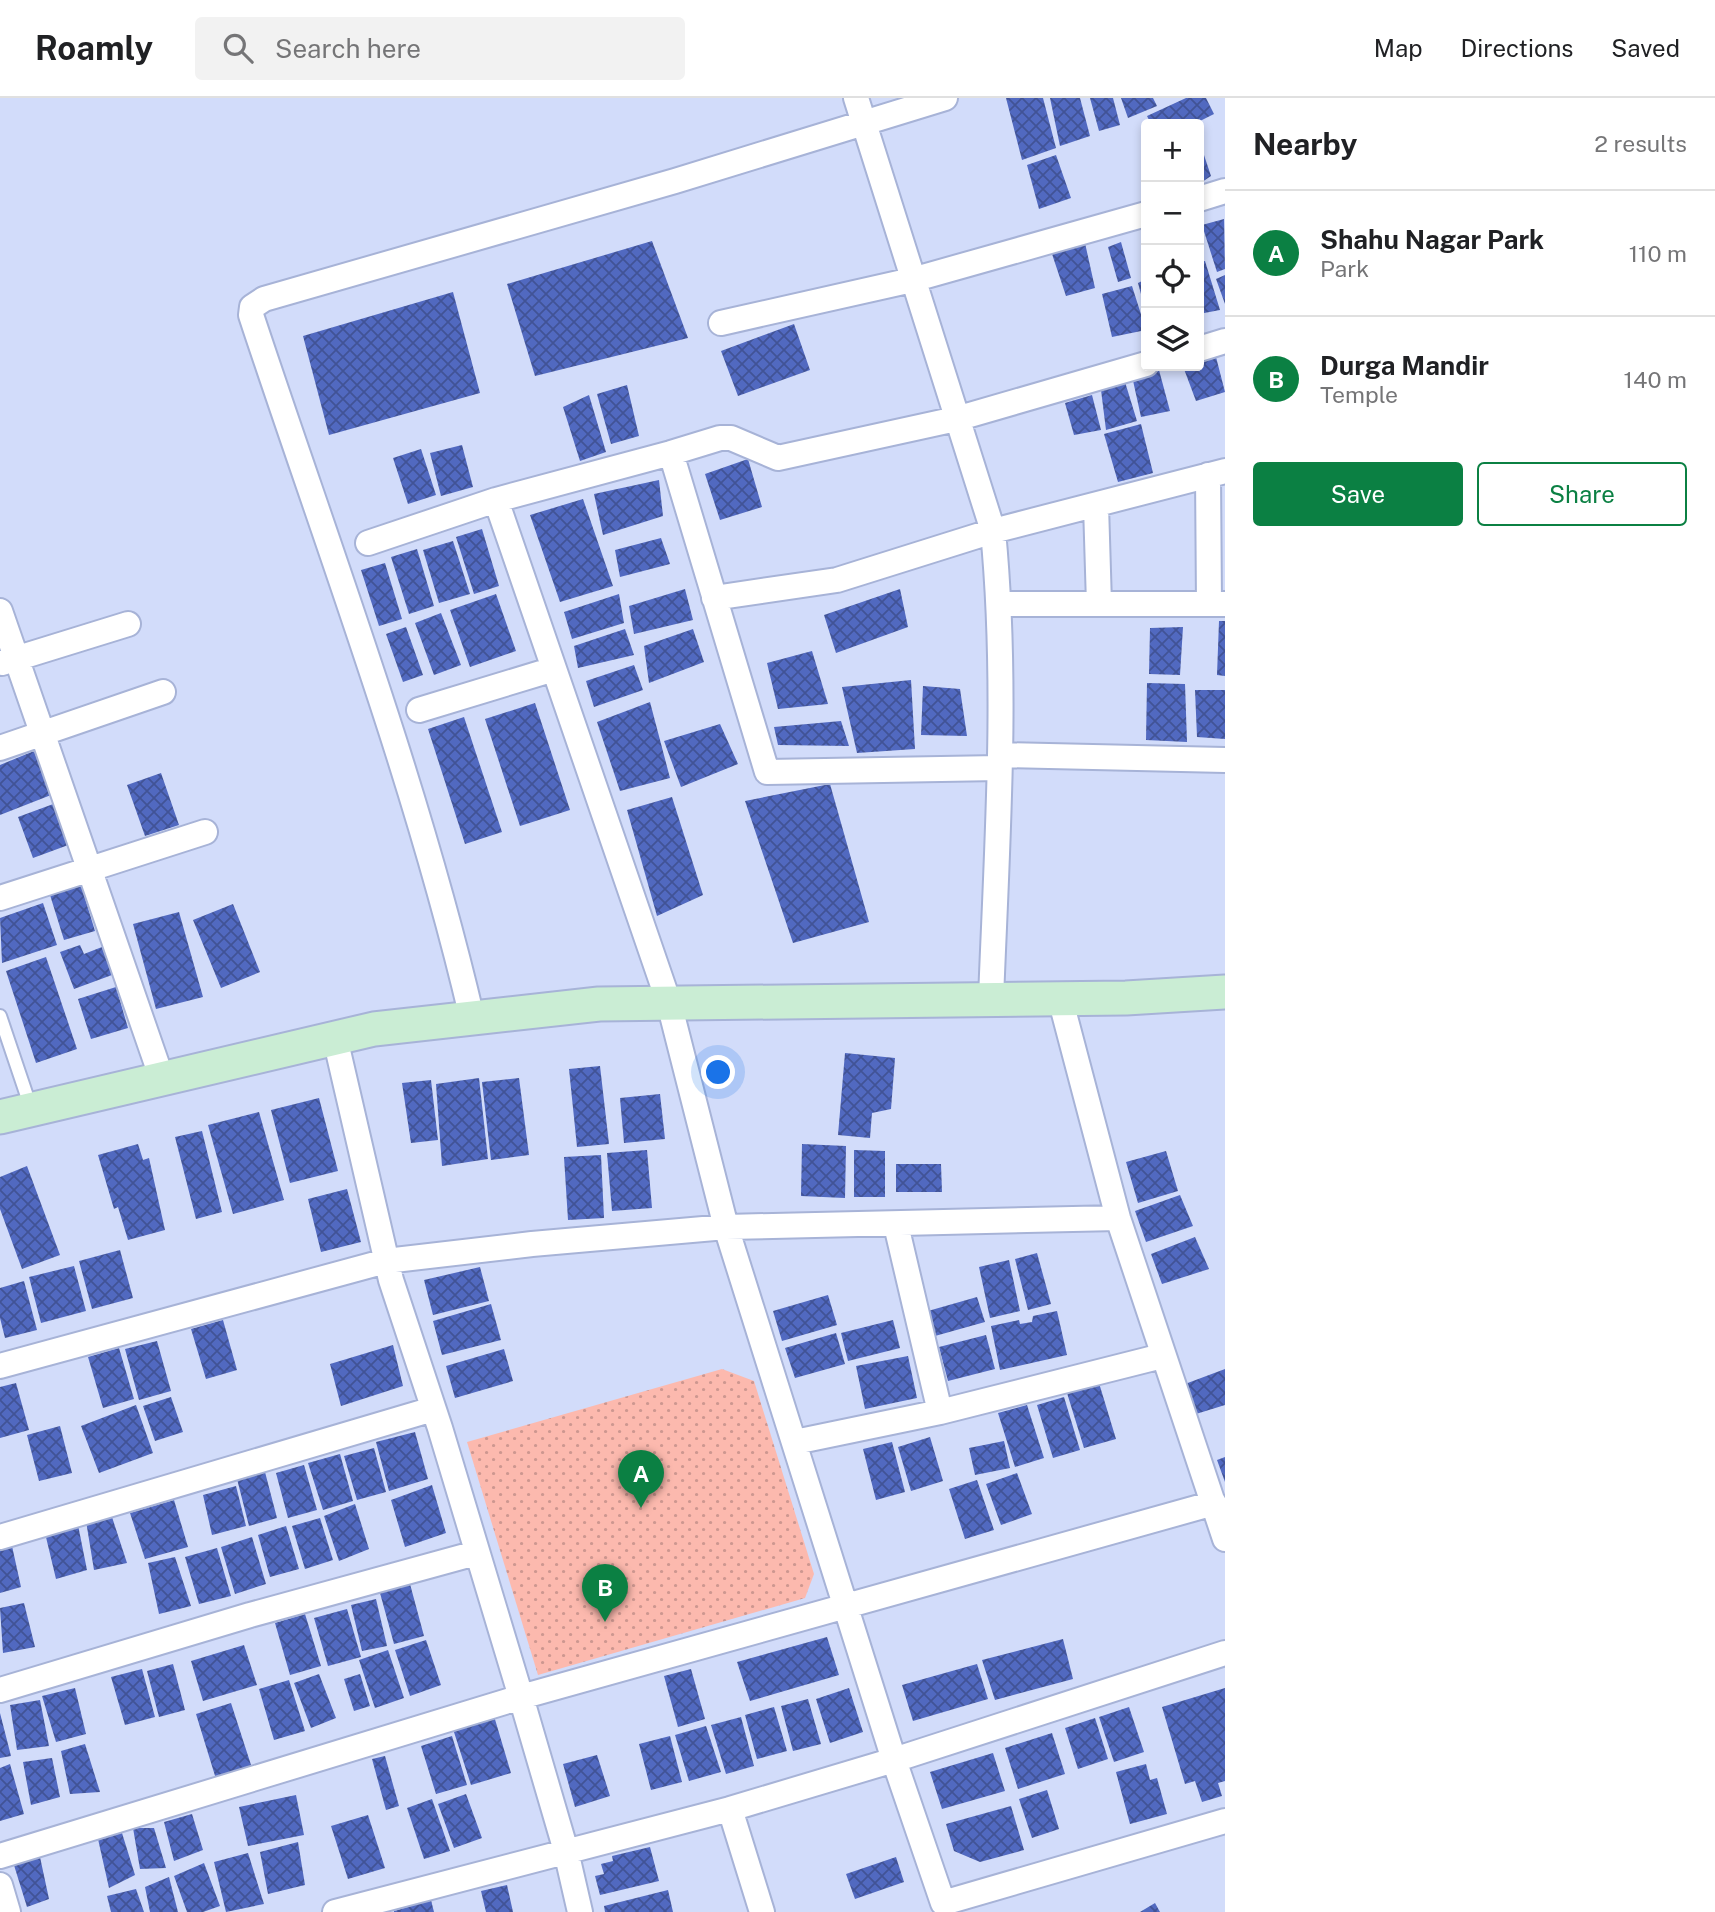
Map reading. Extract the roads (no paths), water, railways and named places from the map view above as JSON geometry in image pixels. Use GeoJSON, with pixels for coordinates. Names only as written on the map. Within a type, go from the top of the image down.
{"type":"FeatureCollection","features":[{"type":"Feature","properties":{"kind":"street"},"geometry":{"type":"LineString","coordinates":[[856,98],[993,531],[1000,604],[1000,762],[991,999]]}},
{"type":"Feature","properties":{"kind":"street"},"geometry":{"type":"LineString","coordinates":[[472,1018],[458,958],[391,732],[251,315],[252,307],[264,299],[945,98]]}},
{"type":"Feature","properties":{"kind":"street"},"geometry":{"type":"LineString","coordinates":[[1204,197],[1225,191]]}},
{"type":"Feature","properties":{"kind":"street"},"geometry":{"type":"LineString","coordinates":[[721,323],[912,280],[1141,215]]}},
{"type":"Feature","properties":{"kind":"street"},"geometry":{"type":"LineString","coordinates":[[1204,347],[1225,341]]}},
{"type":"Feature","properties":{"kind":"street"},"geometry":{"type":"LineString","coordinates":[[368,543],[496,500],[720,438],[731,438],[766,456],[778,458],[956,419],[1141,365]]}},
{"type":"Feature","properties":{"kind":"street"},"geometry":{"type":"LineString","coordinates":[[671,453],[768,772],[1000,762],[1225,760]]}},
{"type":"Feature","properties":{"kind":"street"},"geometry":{"type":"LineString","coordinates":[[715,597],[837,580],[993,531],[1217,473],[1217,604],[1000,604]]}},
{"type":"Feature","properties":{"kind":"street"},"geometry":{"type":"LineString","coordinates":[[496,500],[669,1003],[726,1227],[943,1908],[1225,1821]]}},
{"type":"Feature","properties":{"kind":"street"},"geometry":{"type":"LineString","coordinates":[[1096,505],[1100,604]]}},
{"type":"Feature","properties":{"kind":"street"},"geometry":{"type":"LineString","coordinates":[[0,611],[8,661],[42,734],[162,1079]]}},
{"type":"Feature","properties":{"kind":"street"},"geometry":{"type":"LineString","coordinates":[[8,661],[128,624]]}},
{"type":"Feature","properties":{"kind":"street"},"geometry":{"type":"LineString","coordinates":[[419,710],[554,669]]}},
{"type":"Feature","properties":{"kind":"street"},"geometry":{"type":"LineString","coordinates":[[0,748],[163,692]]}},
{"type":"Feature","properties":{"kind":"street"},"geometry":{"type":"LineString","coordinates":[[0,898],[205,832]]}},
{"type":"Feature","properties":{"kind":"street"},"geometry":{"type":"LineString","coordinates":[[16,1114],[374,1029],[599,1004],[1126,998],[1225,992]]}},
{"type":"Feature","properties":{"kind":"street"},"geometry":{"type":"LineString","coordinates":[[1060,998],[1118,1218],[1225,1539]]}},
{"type":"Feature","properties":{"kind":"street"},"geometry":{"type":"LineString","coordinates":[[335,1038],[386,1261],[521,1697],[566,1851],[580,1912]]}},
{"type":"Feature","properties":{"kind":"street"},"geometry":{"type":"LineString","coordinates":[[0,1366],[386,1261],[532,1244],[726,1227],[1118,1218]]}},
{"type":"Feature","properties":{"kind":"street"},"geometry":{"type":"LineString","coordinates":[[896,1225],[940,1412]]}},
{"type":"Feature","properties":{"kind":"street"},"geometry":{"type":"LineString","coordinates":[[795,1442],[940,1412],[1162,1356]]}},
{"type":"Feature","properties":{"kind":"street"},"geometry":{"type":"LineString","coordinates":[[0,1537],[433,1409]]}},
{"type":"Feature","properties":{"kind":"street"},"geometry":{"type":"LineString","coordinates":[[0,1856],[521,1697],[1214,1503]]}},
{"type":"Feature","properties":{"kind":"street"},"geometry":{"type":"LineString","coordinates":[[0,1690],[250,1615],[476,1553]]}},
{"type":"Feature","properties":{"kind":"street"},"geometry":{"type":"LineString","coordinates":[[335,1912],[730,1809],[894,1760],[1225,1653]]}},
{"type":"Feature","properties":{"kind":"street"},"geometry":{"type":"LineString","coordinates":[[730,1809],[762,1912]]}},
{"type":"Feature","properties":{"kind":"street"},"geometry":{"type":"LineString","coordinates":[[0,1885],[8,1912]]}},
{"type":"Feature","properties":{"kind":"lane"},"geometry":{"type":"LineString","coordinates":[[0,1016],[16,1114]]}},
{"type":"Feature","properties":{"kind":"place","name":"Shahu Nagar Park"},"geometry":{"type":"Point","coordinates":[641,1508]}},
{"type":"Feature","properties":{"kind":"place","name":"Durga Mandir"},"geometry":{"type":"Point","coordinates":[605,1622]}}]}
